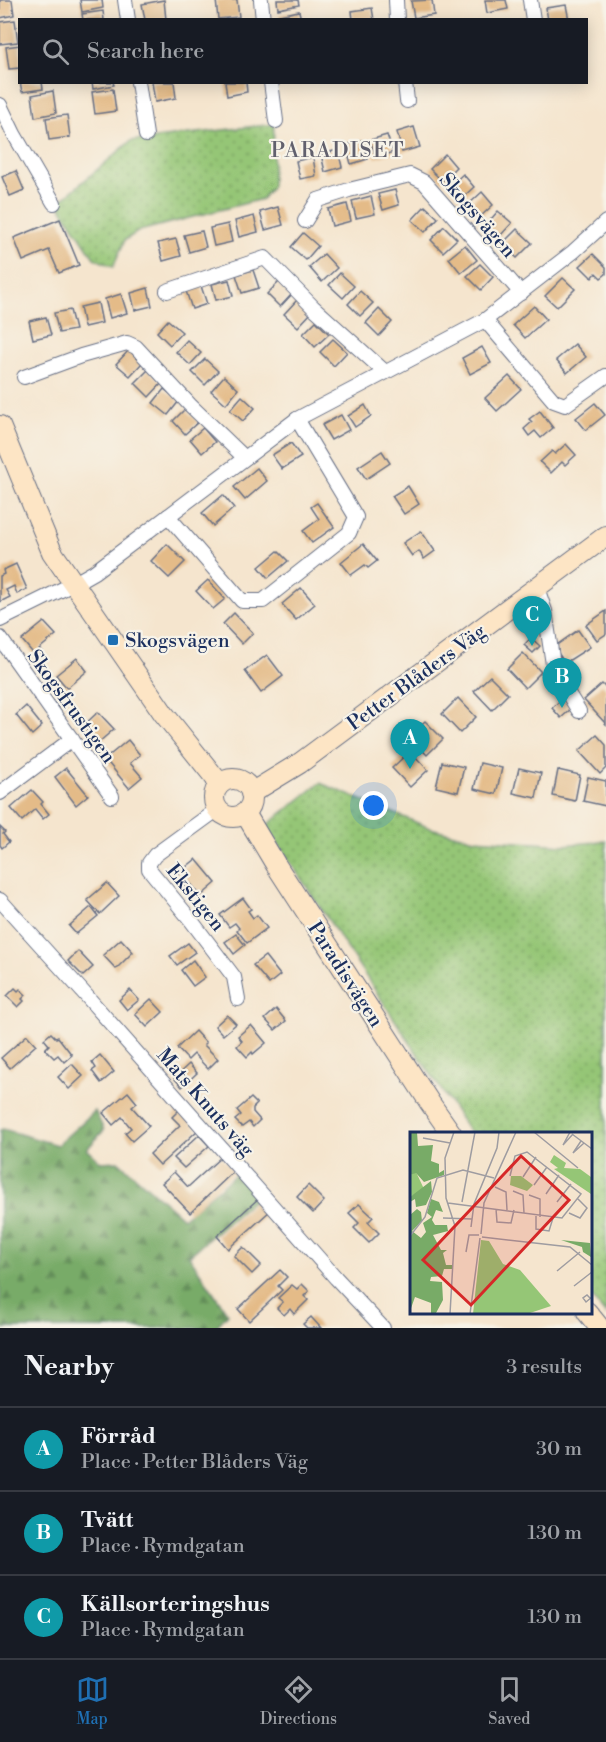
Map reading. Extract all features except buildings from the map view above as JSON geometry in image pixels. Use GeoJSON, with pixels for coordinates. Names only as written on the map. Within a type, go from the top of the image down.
{"type":"FeatureCollection","features":[{"type":"Feature","properties":{"kind":"street"},"geometry":{"type":"LineString","coordinates":[[124,0],[128,18]]}},
{"type":"Feature","properties":{"kind":"street"},"geometry":{"type":"LineString","coordinates":[[261,0],[263,18]]}},
{"type":"Feature","properties":{"kind":"street"},"geometry":{"type":"LineString","coordinates":[[396,0],[397,18]]}},
{"type":"Feature","properties":{"kind":"street"},"geometry":{"type":"LineString","coordinates":[[531,0],[533,18]]}},
{"type":"Feature","properties":{"kind":"street"},"geometry":{"type":"LineString","coordinates":[[138,84],[146,135]]}},
{"type":"Feature","properties":{"kind":"street"},"geometry":{"type":"LineString","coordinates":[[271,84],[276,121]]}},
{"type":"Feature","properties":{"kind":"street"},"geometry":{"type":"LineString","coordinates":[[405,84],[407,101]]}},
{"type":"Feature","properties":{"kind":"street"},"geometry":{"type":"LineString","coordinates":[[0,105],[54,203]]}},
{"type":"Feature","properties":{"kind":"street","name":"Skogsvägen"},"geometry":{"type":"LineString","coordinates":[[305,220],[318,200],[410,175],[424,182],[520,293]]}},
{"type":"Feature","properties":{"kind":"street"},"geometry":{"type":"LineString","coordinates":[[0,620],[94,572],[297,419],[485,320],[573,252],[606,222]]}},
{"type":"Feature","properties":{"kind":"street"},"geometry":{"type":"LineString","coordinates":[[167,291],[265,258],[313,307],[384,372]]}},
{"type":"Feature","properties":{"kind":"street"},"geometry":{"type":"LineString","coordinates":[[485,320],[554,401],[565,405],[606,375]]}},
{"type":"Feature","properties":{"kind":"street"},"geometry":{"type":"LineString","coordinates":[[24,377],[81,356],[127,343],[136,347],[244,458]]}},
{"type":"Feature","properties":{"kind":"street"},"geometry":{"type":"LineString","coordinates":[[168,516],[242,600],[263,600],[349,533],[356,517],[297,419]]}},
{"type":"Feature","properties":{"kind":"street"},"geometry":{"type":"LineString","coordinates":[[0,426],[52,552],[164,714],[220,784]]}},
{"type":"Feature","properties":{"kind":"street","name":"Petter Blåders Väg"},"geometry":{"type":"LineString","coordinates":[[251,793],[300,763],[606,536]]}},
{"type":"Feature","properties":{"kind":"street"},"geometry":{"type":"LineString","coordinates":[[537,588],[545,611],[554,671],[579,711]]}},
{"type":"Feature","properties":{"kind":"street","name":"Skogsfrustigen"},"geometry":{"type":"LineString","coordinates":[[0,638],[112,796]]}},
{"type":"Feature","properties":{"kind":"street"},"geometry":{"type":"LineString","coordinates":[[0,793],[72,739]]}},
{"type":"Feature","properties":{"kind":"street"},"geometry":{"type":"LineString","coordinates":[[232,779],[238,779],[249,787],[251,793],[251,804],[245,813],[234,817],[222,814],[215,805],[214,794],[220,784],[232,779]]}},
{"type":"Feature","properties":{"kind":"street","name":"Ekstigen"},"geometry":{"type":"LineString","coordinates":[[218,809],[155,855],[149,863],[149,869],[234,977],[238,999]]}},
{"type":"Feature","properties":{"kind":"street","name":"Paradisvägen"},"geometry":{"type":"LineString","coordinates":[[245,813],[276,866],[450,1132]]}},
{"type":"Feature","properties":{"kind":"street","name":"Mats Knuts väg"},"geometry":{"type":"LineString","coordinates":[[0,900],[383,1328]]}},
{"type":"Feature","properties":{"kind":"street"},"geometry":{"type":"LineString","coordinates":[[589,1313],[600,1328]]}},
{"type":"Feature","properties":{"kind":"green space"},"geometry":{"type":"Polygon","coordinates":[[[274,124],[272,186],[262,199],[139,231],[125,240],[113,267],[94,258],[58,203],[131,141],[274,124]]]}},
{"type":"Feature","properties":{"kind":"green space"},"geometry":{"type":"Polygon","coordinates":[[[320,783],[430,828],[474,839],[564,845],[606,841],[606,1315],[591,1296],[591,1132],[469,1132],[266,826],[320,783]]]}},
{"type":"Feature","properties":{"kind":"green space"},"geometry":{"type":"Polygon","coordinates":[[[95,1111],[104,1130],[87,1149],[101,1162],[118,1161],[183,1218],[237,1173],[258,1196],[189,1256],[228,1314],[215,1328],[0,1328],[0,1130],[57,1145],[95,1111]]]}},
{"type":"Feature","properties":{"kind":"place","name":"Skogsvägen"},"geometry":{"type":"Point","coordinates":[113,640]}},
{"type":"Feature","properties":{"kind":"place","name":"Källsorteringshus"},"geometry":{"type":"Point","coordinates":[532,646]}},
{"type":"Feature","properties":{"kind":"place","name":"Tvätt"},"geometry":{"type":"Point","coordinates":[562,708]}},
{"type":"Feature","properties":{"kind":"place","name":"Förråd"},"geometry":{"type":"Point","coordinates":[410,769]}},
{"type":"Feature","properties":{"kind":"district","name":"PARADISET"},"geometry":{"type":"Point","coordinates":[338,150]}}]}
